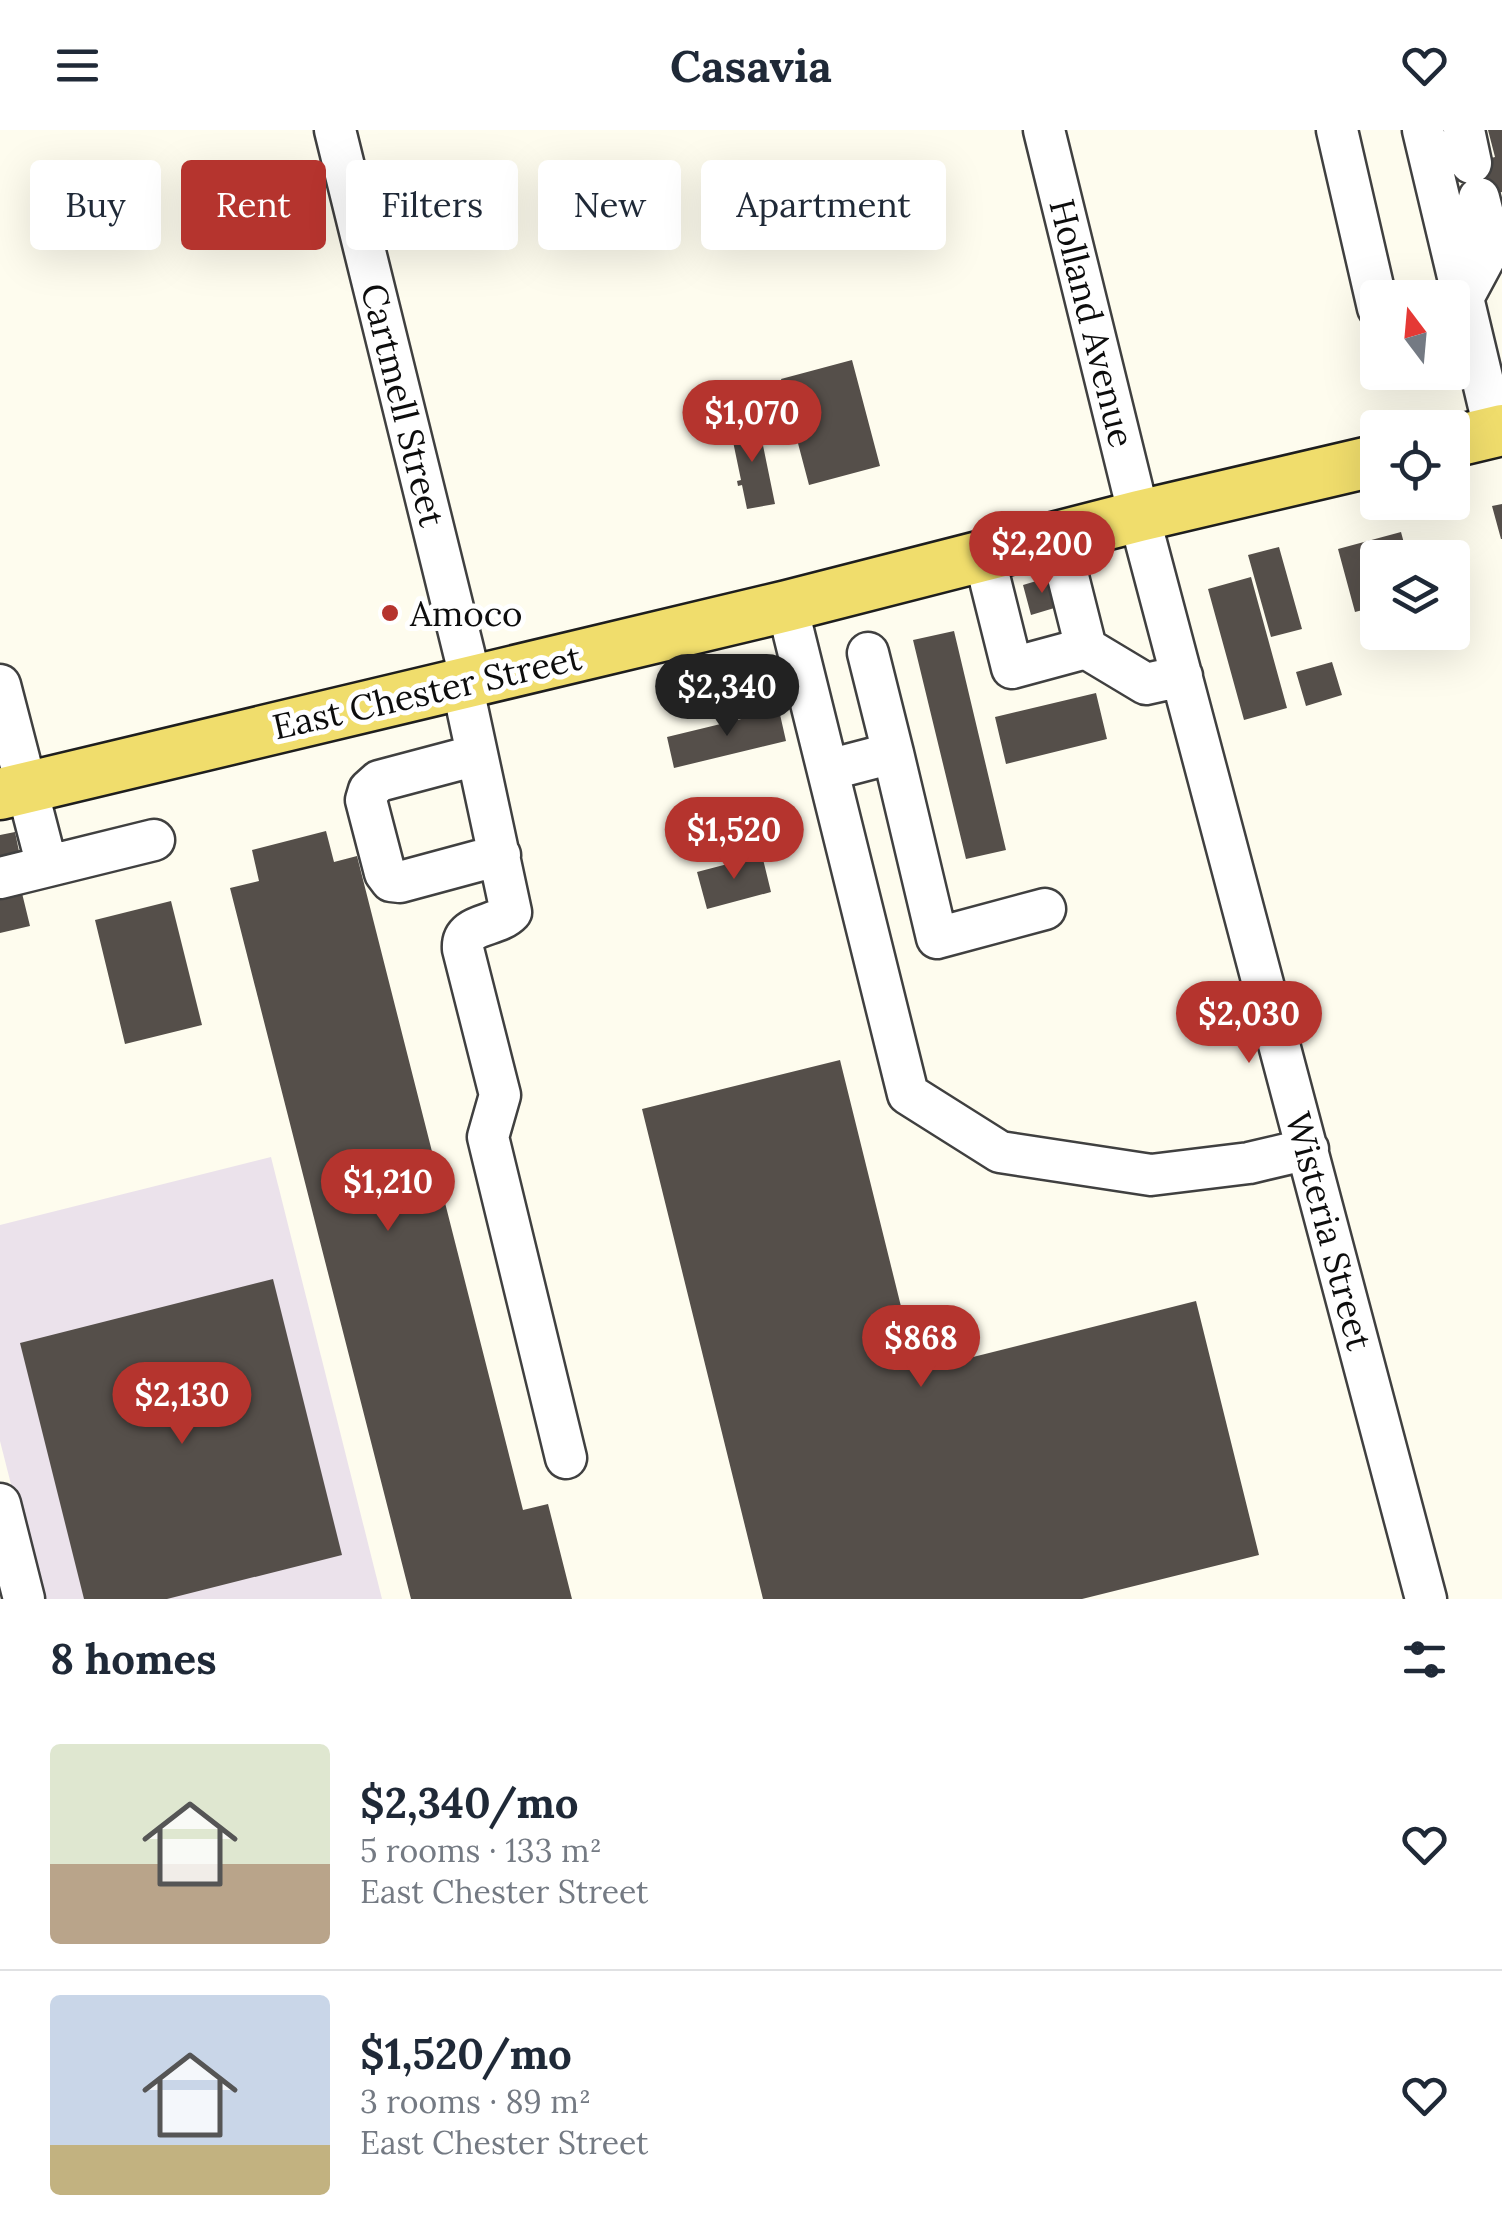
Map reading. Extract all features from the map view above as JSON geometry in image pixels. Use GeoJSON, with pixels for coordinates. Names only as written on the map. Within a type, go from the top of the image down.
{"type":"FeatureCollection","features":[{"type":"Feature","properties":{"kind":"main road","name":"East Chester Street"},"geometry":{"type":"LineString","coordinates":[[14,805],[466,682],[1360,464]]}},
{"type":"Feature","properties":{"kind":"street","name":"Cartmell Street"},"geometry":{"type":"LineString","coordinates":[[335,130],[466,682],[511,912],[505,919],[467,932],[462,949],[500,1095],[488,1137],[566,1458]]}},
{"type":"Feature","properties":{"kind":"street","name":"Holland Avenue"},"geometry":{"type":"LineString","coordinates":[[1044,130],[1139,516]]}},
{"type":"Feature","properties":{"kind":"street"},"geometry":{"type":"LineString","coordinates":[[1337,130],[1372,280]]}},
{"type":"Feature","properties":{"kind":"street"},"geometry":{"type":"LineString","coordinates":[[1423,130],[1472,328],[1483,434]]}},
{"type":"Feature","properties":{"kind":"street"},"geometry":{"type":"LineString","coordinates":[[1471,164],[1491,246],[1472,328]]}},
{"type":"Feature","properties":{"kind":"street","name":"Wisteria Street"},"geometry":{"type":"LineString","coordinates":[[1139,516],[1426,1599]]}},
{"type":"Feature","properties":{"kind":"street"},"geometry":{"type":"LineString","coordinates":[[1058,538],[1086,648],[1146,684],[1182,676]]}},
{"type":"Feature","properties":{"kind":"street"},"geometry":{"type":"LineString","coordinates":[[984,556],[1012,668],[1086,648]]}},
{"type":"Feature","properties":{"kind":"street"},"geometry":{"type":"LineString","coordinates":[[788,606],[908,1094],[1000,1152],[1150,1176],[1248,1163],[1308,1149]]}},
{"type":"Feature","properties":{"kind":"street"},"geometry":{"type":"LineString","coordinates":[[868,653],[937,938],[1045,909]]}},
{"type":"Feature","properties":{"kind":"street"},"geometry":{"type":"LineString","coordinates":[[0,685],[14,805],[47,866]]}},
{"type":"Feature","properties":{"kind":"street"},"geometry":{"type":"LineString","coordinates":[[828,770],[893,753]]}},
{"type":"Feature","properties":{"kind":"street"},"geometry":{"type":"LineString","coordinates":[[478,755],[379,782],[369,790],[366,800],[385,873],[391,881],[400,882],[500,855]]}},
{"type":"Feature","properties":{"kind":"street"},"geometry":{"type":"LineString","coordinates":[[0,878],[154,840]]}},
{"type":"Feature","properties":{"kind":"street"},"geometry":{"type":"LineString","coordinates":[[0,1504],[24,1599]]}},
{"type":"Feature","properties":{"kind":"shaded area"},"geometry":{"type":"Polygon","coordinates":[[[271,1157],[382,1599],[40,1599],[0,1441],[0,1225],[271,1157]]]}},
{"type":"Feature","properties":{"kind":"building"},"geometry":{"type":"Polygon","coordinates":[[[1488,130],[1502,130],[1502,192],[1469,200],[1460,166],[1495,157],[1488,130]]]}},
{"type":"Feature","properties":{"kind":"building"},"geometry":{"type":"Polygon","coordinates":[[[852,360],[880,466],[809,485],[781,379],[852,360]]]}},
{"type":"Feature","properties":{"kind":"building"},"geometry":{"type":"Polygon","coordinates":[[[758,421],[775,504],[747,509],[742,485],[738,486],[737,481],[741,480],[730,427],[758,421]]]}},
{"type":"Feature","properties":{"kind":"building"},"geometry":{"type":"Polygon","coordinates":[[[1502,504],[1502,539],[1501,539],[1492,506],[1502,504]]]}},
{"type":"Feature","properties":{"kind":"building"},"geometry":{"type":"Polygon","coordinates":[[[1401,532],[1403,540],[1371,540],[1401,532]]]}},
{"type":"Feature","properties":{"kind":"building"},"geometry":{"type":"Polygon","coordinates":[[[1360,543],[1360,611],[1355,612],[1338,549],[1360,543]]]}},
{"type":"Feature","properties":{"kind":"building"},"geometry":{"type":"Polygon","coordinates":[[[1279,547],[1302,629],[1271,637],[1248,555],[1279,547]]]}},
{"type":"Feature","properties":{"kind":"building"},"geometry":{"type":"Polygon","coordinates":[[[1053,576],[1061,606],[1031,615],[1023,585],[1053,576]]]}},
{"type":"Feature","properties":{"kind":"building"},"geometry":{"type":"Polygon","coordinates":[[[1251,577],[1287,708],[1244,720],[1208,589],[1251,577]]]}},
{"type":"Feature","properties":{"kind":"building"},"geometry":{"type":"Polygon","coordinates":[[[954,631],[1006,850],[966,859],[913,640],[954,631]]]}},
{"type":"Feature","properties":{"kind":"building"},"geometry":{"type":"Polygon","coordinates":[[[1332,662],[1342,695],[1306,706],[1296,672],[1332,662]]]}},
{"type":"Feature","properties":{"kind":"building"},"geometry":{"type":"Polygon","coordinates":[[[1096,693],[1107,739],[1006,764],[995,717],[1096,693]]]}},
{"type":"Feature","properties":{"kind":"building"},"geometry":{"type":"Polygon","coordinates":[[[779,710],[786,741],[674,768],[667,737],[779,710]]]}},
{"type":"Feature","properties":{"kind":"building"},"geometry":{"type":"Polygon","coordinates":[[[326,831],[334,862],[357,856],[523,1510],[548,1504],[572,1599],[411,1599],[230,888],[259,881],[252,850],[326,831]]]}},
{"type":"Feature","properties":{"kind":"building"},"geometry":{"type":"Polygon","coordinates":[[[15,832],[21,861],[0,866],[0,835],[15,832]]]}},
{"type":"Feature","properties":{"kind":"building"},"geometry":{"type":"Polygon","coordinates":[[[762,855],[771,892],[707,909],[697,872],[762,855]]]}},
{"type":"Feature","properties":{"kind":"building"},"geometry":{"type":"Polygon","coordinates":[[[21,889],[30,926],[0,933],[0,894],[21,889]]]}},
{"type":"Feature","properties":{"kind":"building"},"geometry":{"type":"Polygon","coordinates":[[[171,901],[202,1025],[125,1044],[95,920],[171,901]]]}},
{"type":"Feature","properties":{"kind":"building"},"geometry":{"type":"Polygon","coordinates":[[[840,1060],[917,1371],[1196,1301],[1259,1555],[1082,1599],[763,1599],[642,1109],[840,1060]]]}},
{"type":"Feature","properties":{"kind":"building"},"geometry":{"type":"Polygon","coordinates":[[[273,1279],[342,1555],[167,1599],[84,1599],[20,1343],[273,1279]]]}},
{"type":"Feature","properties":{"kind":"place","name":"Amoco"},"geometry":{"type":"Point","coordinates":[390,613]}}]}
